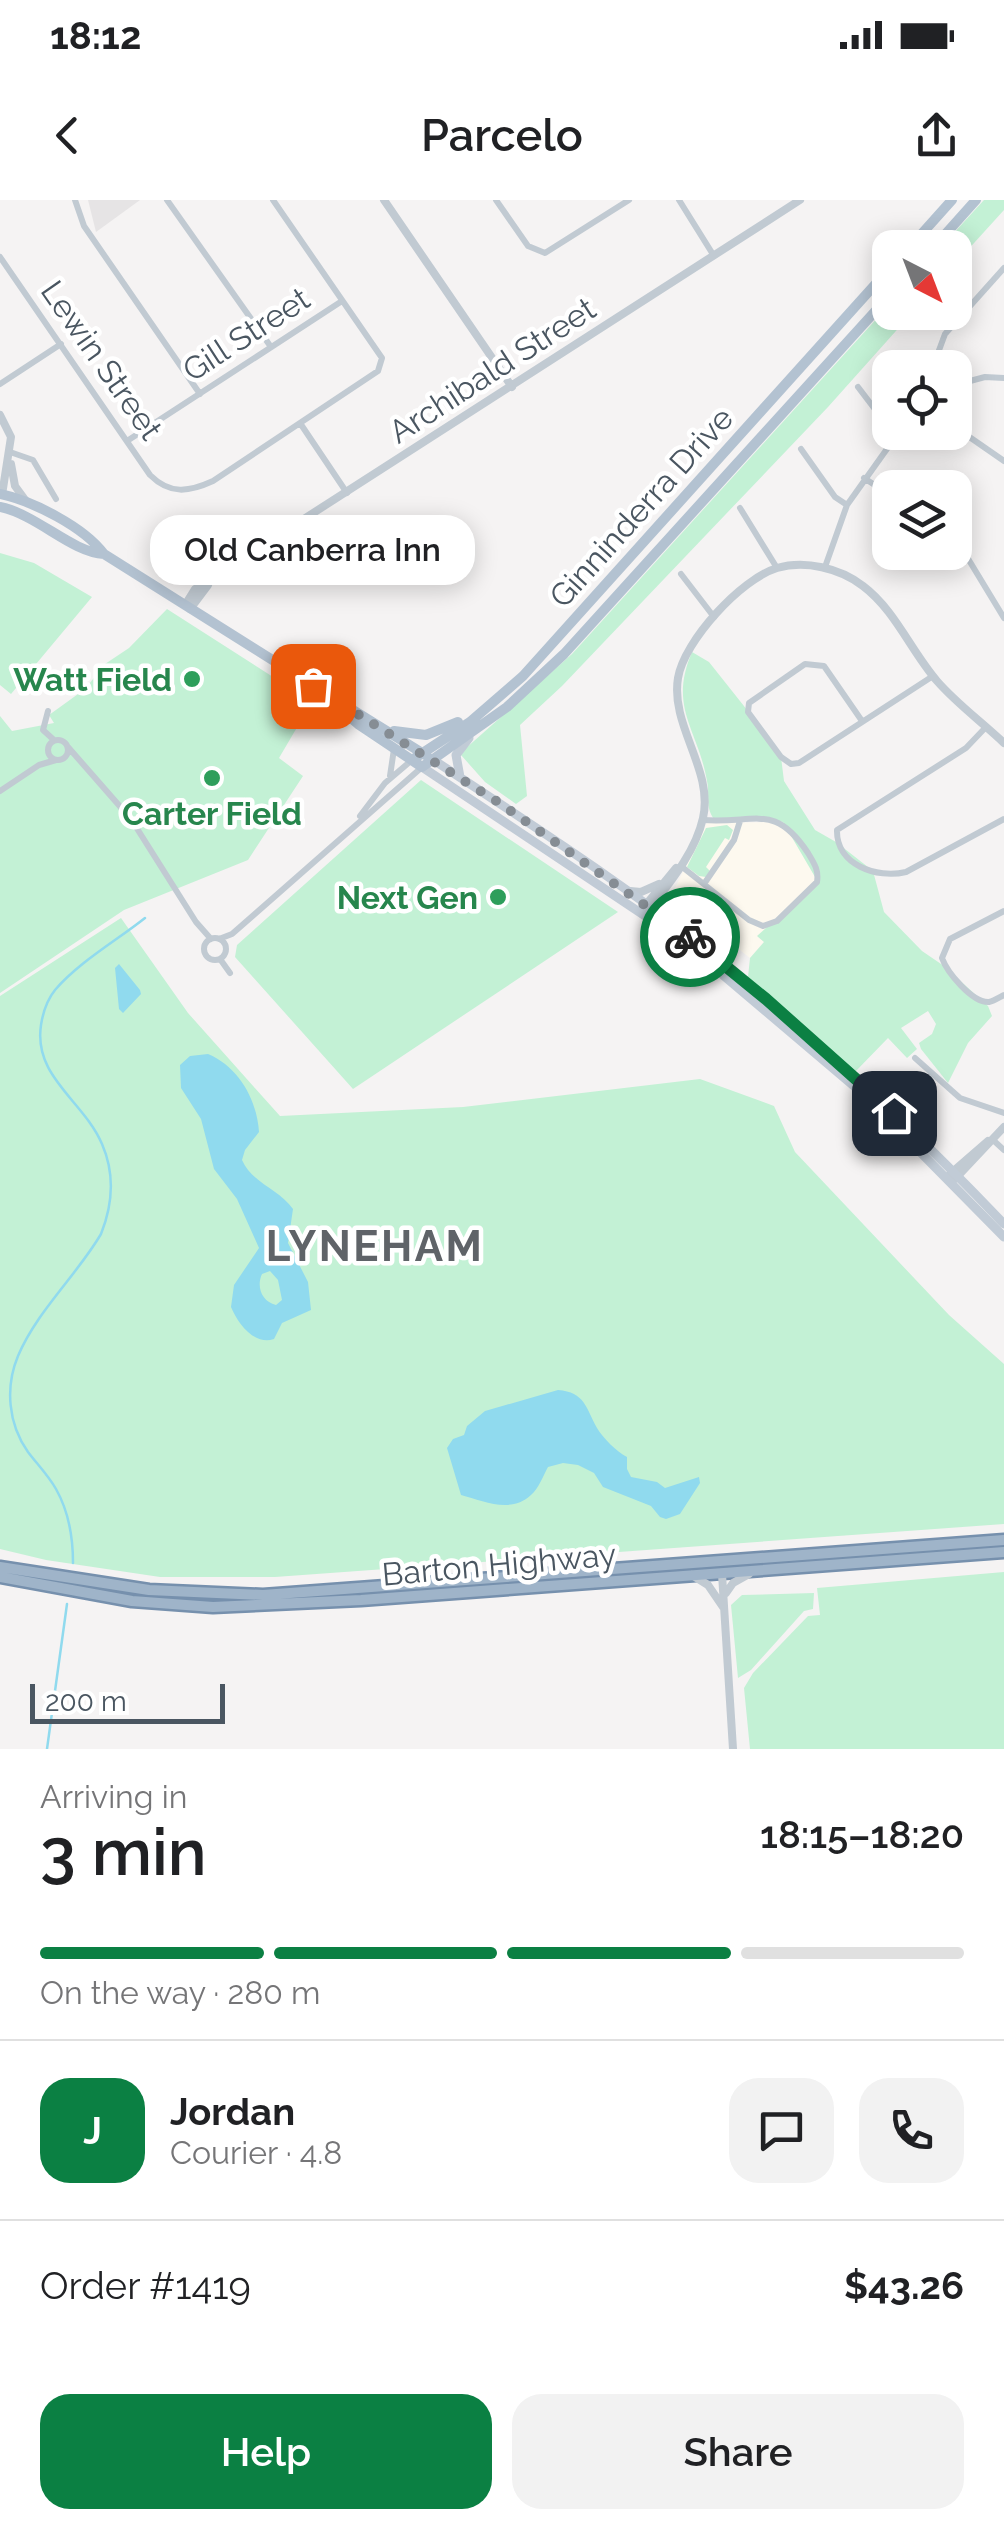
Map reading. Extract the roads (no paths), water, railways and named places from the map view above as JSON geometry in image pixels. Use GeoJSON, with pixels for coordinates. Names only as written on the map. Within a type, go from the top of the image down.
{"type":"FeatureCollection","features":[{"type":"Feature","properties":{"kind":"highway","name":"Barton Highway"},"geometry":{"type":"LineString","coordinates":[[0,1567],[149,1590],[264,1595],[719,1568],[1004,1540]]}},
{"type":"Feature","properties":{"kind":"highway","name":"Barton Highway"},"geometry":{"type":"LineString","coordinates":[[0,1577],[132,1601],[213,1607],[361,1600],[689,1574],[719,1568],[758,1572],[1004,1552]]}},
{"type":"Feature","properties":{"kind":"main road"},"geometry":{"type":"LineString","coordinates":[[924,230],[952,200]]}},
{"type":"Feature","properties":{"kind":"main road"},"geometry":{"type":"LineString","coordinates":[[949,230],[976,200]]}},
{"type":"Feature","properties":{"kind":"main road","name":"Ginninderra Drive"},"geometry":{"type":"LineString","coordinates":[[417,764],[498,700],[541,656],[872,288]]}},
{"type":"Feature","properties":{"kind":"main road","name":"Ginninderra Drive"},"geometry":{"type":"LineString","coordinates":[[428,756],[486,724],[564,654],[872,315]]}},
{"type":"Feature","properties":{"kind":"main road"},"geometry":{"type":"LineString","coordinates":[[1,501],[27,502],[96,544],[104,554],[428,756],[625,890],[814,1050],[1004,1224]]}},
{"type":"Feature","properties":{"kind":"main road"},"geometry":{"type":"LineString","coordinates":[[1,501],[90,553],[104,554]]}},
{"type":"Feature","properties":{"kind":"main road"},"geometry":{"type":"LineString","coordinates":[[384,728],[415,736],[449,728],[541,656]]}},
{"type":"Feature","properties":{"kind":"main road"},"geometry":{"type":"LineString","coordinates":[[313,686],[358,724],[664,919],[741,978],[822,1048],[953,1177],[1004,1237]]}},
{"type":"Feature","properties":{"kind":"main road"},"geometry":{"type":"LineString","coordinates":[[460,778],[455,764],[457,752],[486,724]]}},
{"type":"Feature","properties":{"kind":"street"},"geometry":{"type":"LineString","coordinates":[[75,200],[84,226],[200,394]]}},
{"type":"Feature","properties":{"kind":"street"},"geometry":{"type":"LineString","coordinates":[[167,200],[271,347]]}},
{"type":"Feature","properties":{"kind":"street"},"geometry":{"type":"LineString","coordinates":[[286,200],[275,203],[382,364],[378,371],[300,423],[347,493]]}},
{"type":"Feature","properties":{"kind":"street"},"geometry":{"type":"LineString","coordinates":[[384,200],[512,387]]}},
{"type":"Feature","properties":{"kind":"street"},"geometry":{"type":"LineString","coordinates":[[496,200],[528,246],[544,253],[629,200]]}},
{"type":"Feature","properties":{"kind":"street"},"geometry":{"type":"LineString","coordinates":[[679,200],[714,256]]}},
{"type":"Feature","properties":{"kind":"street","name":"Archibald Street"},"geometry":{"type":"LineString","coordinates":[[188,607],[195,589],[800,200]]}},
{"type":"Feature","properties":{"kind":"street","name":"Lewin Street"},"geometry":{"type":"LineString","coordinates":[[0,258],[150,475],[166,488],[194,489],[213,481],[300,423]]}},
{"type":"Feature","properties":{"kind":"street"},"geometry":{"type":"LineString","coordinates":[[939,350],[945,334],[1004,268]]}},
{"type":"Feature","properties":{"kind":"street","name":"Gill Street"},"geometry":{"type":"LineString","coordinates":[[127,441],[342,301]]}},
{"type":"Feature","properties":{"kind":"street"},"geometry":{"type":"LineString","coordinates":[[0,384],[61,344]]}},
{"type":"Feature","properties":{"kind":"street"},"geometry":{"type":"LineString","coordinates":[[972,381],[1004,378]]}},
{"type":"Feature","properties":{"kind":"street"},"geometry":{"type":"LineString","coordinates":[[858,387],[872,405]]}},
{"type":"Feature","properties":{"kind":"street"},"geometry":{"type":"LineString","coordinates":[[0,415],[11,433],[10,456],[16,486],[27,502]]}},
{"type":"Feature","properties":{"kind":"street"},"geometry":{"type":"LineString","coordinates":[[972,439],[1004,461]]}},
{"type":"Feature","properties":{"kind":"street"},"geometry":{"type":"LineString","coordinates":[[801,448],[835,497],[847,505]]}},
{"type":"Feature","properties":{"kind":"street"},"geometry":{"type":"LineString","coordinates":[[829,568],[847,505],[883,450]]}},
{"type":"Feature","properties":{"kind":"street"},"geometry":{"type":"LineString","coordinates":[[1,501],[10,456]]}},
{"type":"Feature","properties":{"kind":"street"},"geometry":{"type":"LineString","coordinates":[[10,456],[33,460],[56,499]]}},
{"type":"Feature","properties":{"kind":"street"},"geometry":{"type":"LineString","coordinates":[[864,478],[872,483]]}},
{"type":"Feature","properties":{"kind":"street"},"geometry":{"type":"LineString","coordinates":[[740,508],[777,568]]}},
{"type":"Feature","properties":{"kind":"street"},"geometry":{"type":"LineString","coordinates":[[645,910],[680,866],[703,820],[703,790],[678,712],[676,690],[682,660],[714,617],[752,581],[777,568],[829,568],[873,594],[933,676],[1004,743]]}},
{"type":"Feature","properties":{"kind":"street"},"geometry":{"type":"LineString","coordinates":[[972,569],[1004,618]]}},
{"type":"Feature","properties":{"kind":"street"},"geometry":{"type":"LineString","coordinates":[[681,574],[714,617]]}},
{"type":"Feature","properties":{"kind":"street"},"geometry":{"type":"LineString","coordinates":[[862,721],[824,666],[815,662],[805,664],[749,703],[748,712],[782,757],[790,764],[799,763],[933,676]]}},
{"type":"Feature","properties":{"kind":"street"},"geometry":{"type":"LineString","coordinates":[[48,711],[44,731],[49,756],[86,766]]}},
{"type":"Feature","properties":{"kind":"street"},"geometry":{"type":"LineString","coordinates":[[986,727],[966,748],[837,830],[836,842],[849,860],[859,866],[894,875],[1004,820]]}},
{"type":"Feature","properties":{"kind":"street"},"geometry":{"type":"LineString","coordinates":[[44,731],[54,740],[62,740],[86,766],[152,848],[196,922],[212,941],[226,948]]}},
{"type":"Feature","properties":{"kind":"street"},"geometry":{"type":"LineString","coordinates":[[39,764],[54,740]]}},
{"type":"Feature","properties":{"kind":"street"},"geometry":{"type":"LineString","coordinates":[[0,791],[39,764],[61,759],[68,746]]}},
{"type":"Feature","properties":{"kind":"street"},"geometry":{"type":"LineString","coordinates":[[390,777],[394,748]]}},
{"type":"Feature","properties":{"kind":"street"},"geometry":{"type":"LineString","coordinates":[[212,941],[232,934],[417,764]]}},
{"type":"Feature","properties":{"kind":"street"},"geometry":{"type":"LineString","coordinates":[[357,822],[390,777],[417,764]]}},
{"type":"Feature","properties":{"kind":"street"},"geometry":{"type":"LineString","coordinates":[[680,866],[753,923],[763,926],[778,922],[818,879],[816,867],[792,830],[776,820],[703,820]]}},
{"type":"Feature","properties":{"kind":"street"},"geometry":{"type":"LineString","coordinates":[[704,884],[734,840],[740,821]]}},
{"type":"Feature","properties":{"kind":"street"},"geometry":{"type":"LineString","coordinates":[[625,890],[641,892],[664,885]]}},
{"type":"Feature","properties":{"kind":"street"},"geometry":{"type":"LineString","coordinates":[[664,885],[664,919]]}},
{"type":"Feature","properties":{"kind":"street"},"geometry":{"type":"LineString","coordinates":[[1004,911],[950,939],[942,958],[944,966],[975,998],[992,1001],[1004,995]]}},
{"type":"Feature","properties":{"kind":"street"},"geometry":{"type":"LineString","coordinates":[[220,959],[232,934]]}},
{"type":"Feature","properties":{"kind":"street"},"geometry":{"type":"LineString","coordinates":[[212,941],[207,957],[220,959],[230,973]]}},
{"type":"Feature","properties":{"kind":"street"},"geometry":{"type":"LineString","coordinates":[[915,1058],[960,1098],[1004,1113]]}},
{"type":"Feature","properties":{"kind":"street"},"geometry":{"type":"LineString","coordinates":[[953,1177],[1004,1127]]}},
{"type":"Feature","properties":{"kind":"street"},"geometry":{"type":"LineString","coordinates":[[992,1138],[1004,1150]]}},
{"type":"Feature","properties":{"kind":"street"},"geometry":{"type":"LineString","coordinates":[[719,1568],[733,1749]]}},
{"type":"Feature","properties":{"kind":"street"},"geometry":{"type":"LineString","coordinates":[[722,1607],[733,1584],[758,1572]]}},
{"type":"Feature","properties":{"kind":"street"},"geometry":{"type":"LineString","coordinates":[[689,1574],[708,1585],[722,1607]]}},
{"type":"Feature","properties":{"kind":"water"},"geometry":{"type":"Polygon","coordinates":[[[119,964],[141,994],[123,1013],[119,1009],[115,968],[119,964]]]}},
{"type":"Feature","properties":{"kind":"water"},"geometry":{"type":"Polygon","coordinates":[[[208,1054],[219,1060],[244,1086],[255,1108],[259,1132],[242,1160],[252,1175],[293,1209],[288,1243],[308,1282],[311,1310],[282,1323],[274,1339],[254,1336],[231,1307],[234,1285],[259,1248],[237,1199],[214,1169],[201,1119],[181,1088],[180,1065],[190,1056],[208,1054]],[[270,1271],[262,1274],[260,1284],[264,1297],[276,1305],[282,1300],[278,1280],[270,1271]]]}},
{"type":"Feature","properties":{"kind":"water"},"geometry":{"type":"Polygon","coordinates":[[[558,1390],[574,1394],[584,1402],[603,1436],[627,1457],[631,1477],[657,1482],[665,1488],[699,1477],[700,1483],[680,1514],[660,1517],[651,1506],[603,1487],[594,1473],[563,1463],[548,1467],[534,1492],[515,1504],[461,1495],[447,1448],[453,1439],[464,1435],[467,1426],[485,1411],[558,1390]]]}},
{"type":"Feature","properties":{"kind":"waterway"},"geometry":{"type":"LineString","coordinates":[[73,1563],[69,1524],[60,1498],[16,1430],[11,1380],[26,1340],[101,1234],[108,1212],[111,1178],[94,1129],[45,1059],[41,1025],[55,990],[86,961],[145,918]]}},
{"type":"Feature","properties":{"kind":"waterway"},"geometry":{"type":"LineString","coordinates":[[47,1749],[67,1604]]}},
{"type":"Feature","properties":{"kind":"place","name":"Watt Field"},"geometry":{"type":"Point","coordinates":[192,679]}},
{"type":"Feature","properties":{"kind":"place","name":"Old Canberra Inn"},"geometry":{"type":"Point","coordinates":[313,686]}},
{"type":"Feature","properties":{"kind":"place","name":"Carter Field"},"geometry":{"type":"Point","coordinates":[212,778]}},
{"type":"Feature","properties":{"kind":"place","name":"Next Gen"},"geometry":{"type":"Point","coordinates":[498,897]}},
{"type":"Feature","properties":{"kind":"district","name":"LYNEHAM"},"geometry":{"type":"Point","coordinates":[375,1246]}}]}
